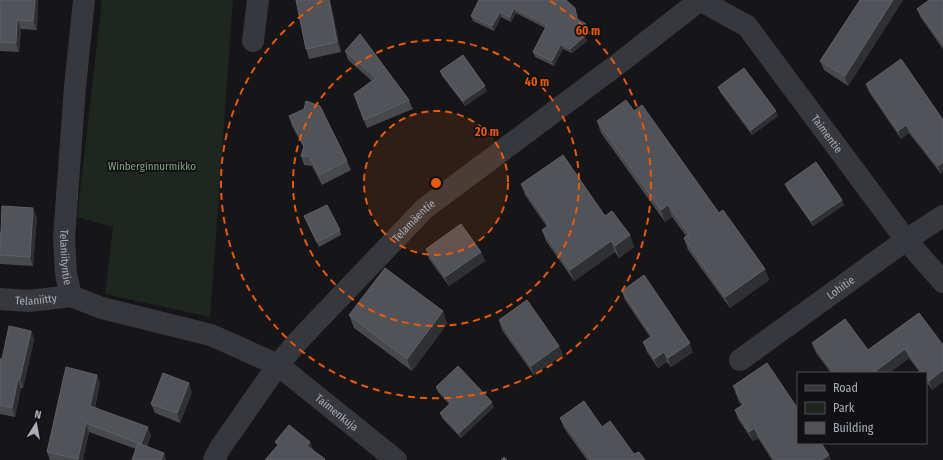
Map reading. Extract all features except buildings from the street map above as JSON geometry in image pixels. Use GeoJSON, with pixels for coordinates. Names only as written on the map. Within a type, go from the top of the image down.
{"type":"FeatureCollection","features":[{"type":"Feature","properties":{"kind":"street","name":"Telaniityntie"},"geometry":{"type":"LineString","coordinates":[[84,0],[75,87],[64,238],[66,274],[71,296],[102,308],[211,335],[278,365]]}},
{"type":"Feature","properties":{"kind":"street"},"geometry":{"type":"LineString","coordinates":[[253,41],[258,0]]}},
{"type":"Feature","properties":{"kind":"street","name":"Taimentie"},"geometry":{"type":"LineString","coordinates":[[700,0],[747,26],[906,240],[943,282]]}},
{"type":"Feature","properties":{"kind":"street","name":"Telamäentie"},"geometry":{"type":"LineString","coordinates":[[214,460],[220,448],[278,365],[298,341],[424,209],[700,0]]}},
{"type":"Feature","properties":{"kind":"street","name":"Lohitie"},"geometry":{"type":"LineString","coordinates":[[740,360],[906,240],[943,216]]}},
{"type":"Feature","properties":{"kind":"street","name":"Telaniitty"},"geometry":{"type":"LineString","coordinates":[[0,299],[29,301],[71,296]]}},
{"type":"Feature","properties":{"kind":"street","name":"Taimenkuja"},"geometry":{"type":"LineString","coordinates":[[278,365],[396,460]]}},
{"type":"Feature","properties":{"kind":"green space","name":"Winberginnurmikko"},"geometry":{"type":"Polygon","coordinates":[[[102,0],[233,0],[210,317],[105,294],[113,227],[77,217],[102,0]]]}}]}
